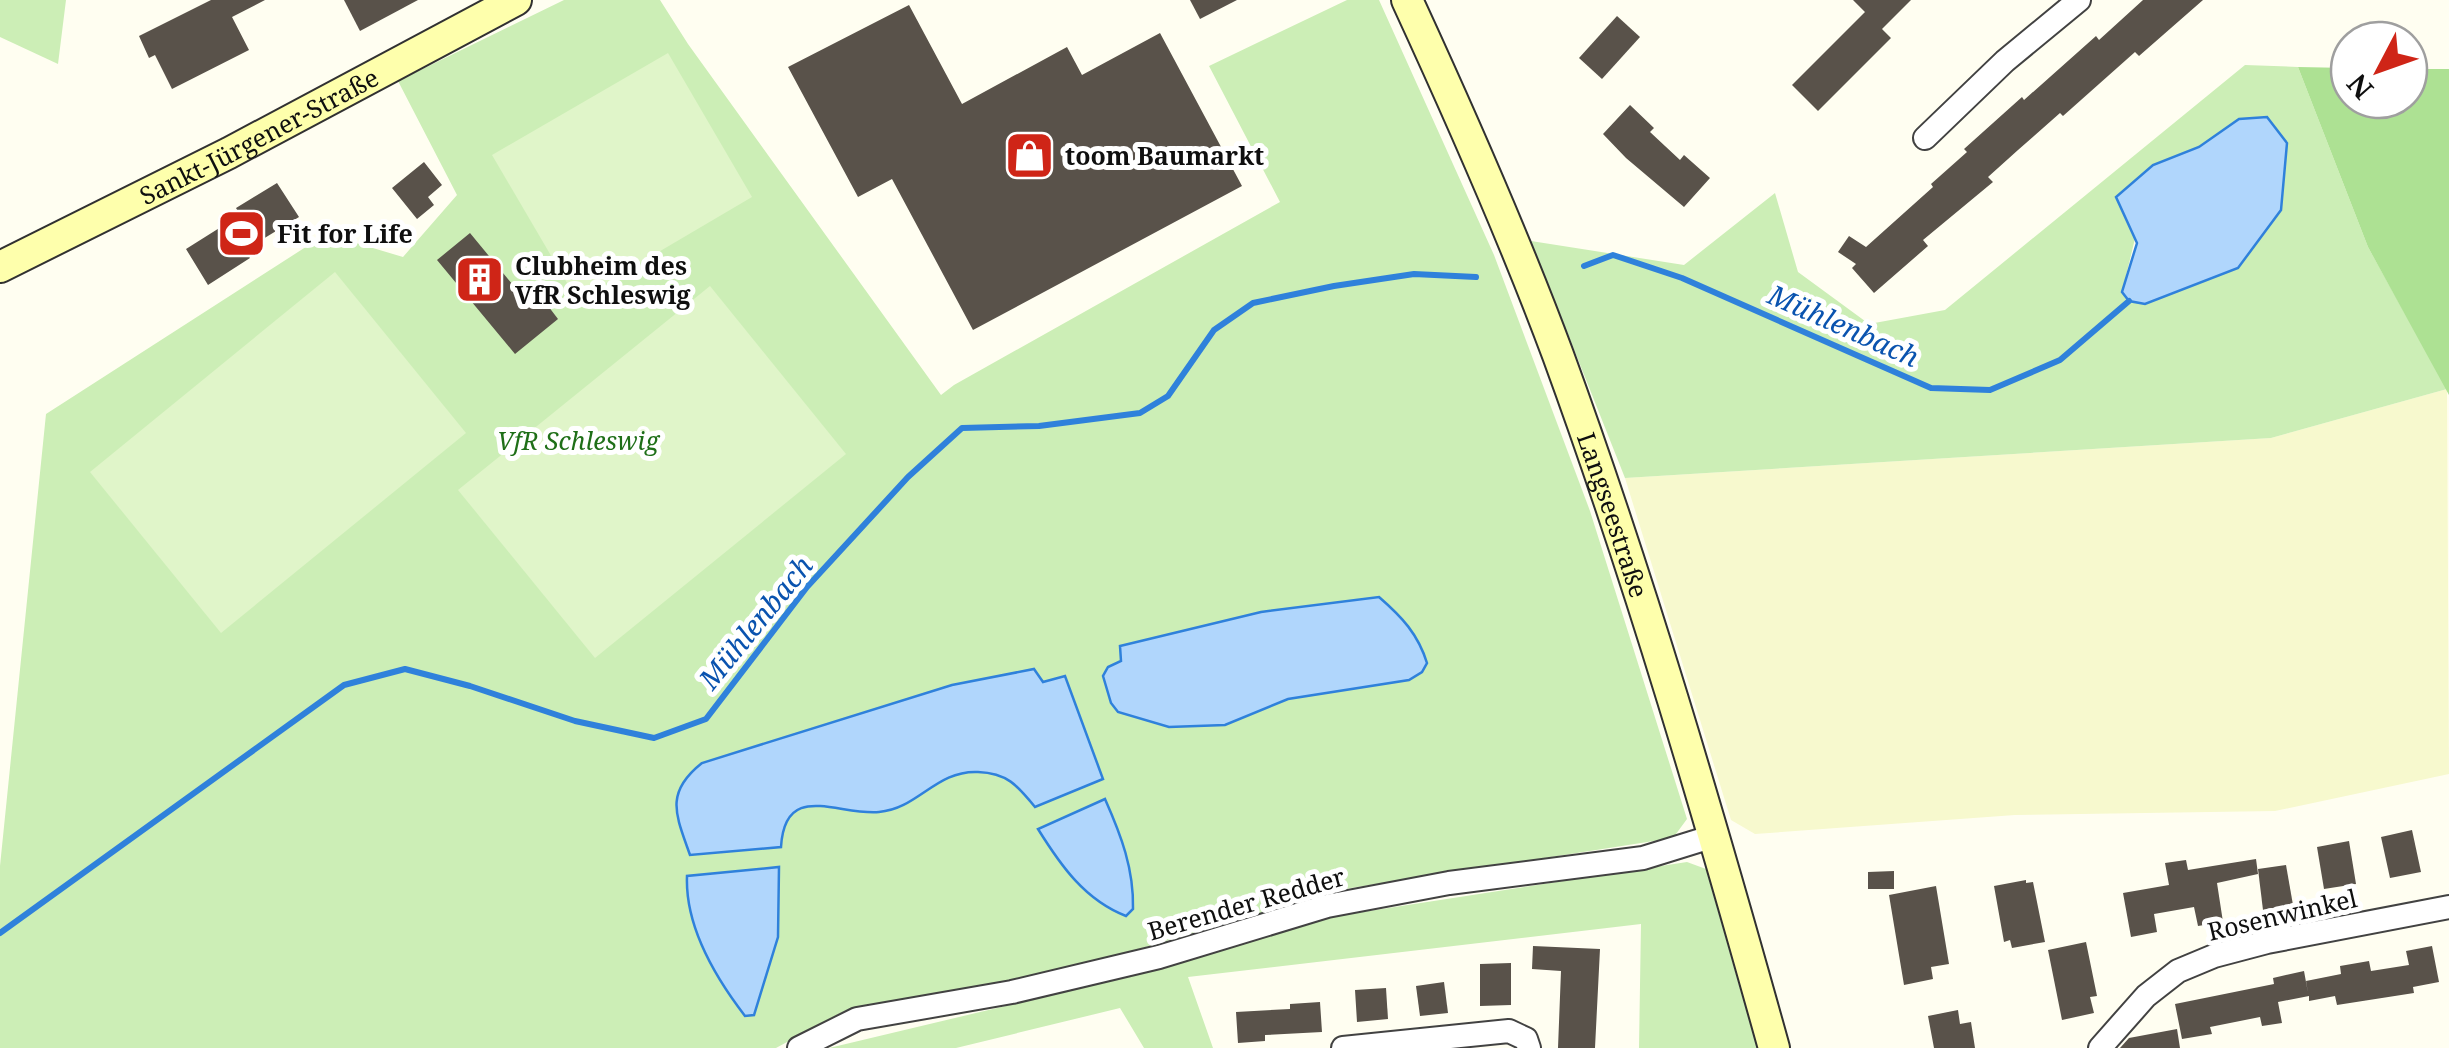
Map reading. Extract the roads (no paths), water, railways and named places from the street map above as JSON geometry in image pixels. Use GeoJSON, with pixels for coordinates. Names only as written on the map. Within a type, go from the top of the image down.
{"type":"FeatureCollection","features":[{"type":"Feature","properties":{"kind":"street","name":"Sankt-Jürgener-Straße"},"geometry":{"type":"LineString","coordinates":[[0,267],[230,154],[516,0]]}},
{"type":"Feature","properties":{"kind":"street","name":"Langseestraße"},"geometry":{"type":"LineString","coordinates":[[1408,0],[1459,111],[1557,354],[1611,506],[1714,836],[1774,1048]]}},
{"type":"Feature","properties":{"kind":"street"},"geometry":{"type":"LineString","coordinates":[[1925,138],[2005,61],[2079,0]]}},
{"type":"Feature","properties":{"kind":"street","name":"Berender Redder"},"geometry":{"type":"LineString","coordinates":[[800,1048],[857,1019],[1012,992],[1141,962],[1327,906],[1449,883],[1643,858],[1714,836]]}},
{"type":"Feature","properties":{"kind":"street","name":"Rosenwinkel"},"geometry":{"type":"LineString","coordinates":[[2100,1048],[2146,996],[2178,970],[2267,942],[2449,906]]}},
{"type":"Feature","properties":{"kind":"street"},"geometry":{"type":"LineString","coordinates":[[1343,1048],[1509,1031],[1526,1039],[1529,1048]]}},
{"type":"Feature","properties":{"kind":"water"},"geometry":{"type":"Polygon","coordinates":[[[2267,117],[2287,143],[2281,210],[2238,268],[2145,304],[2129,301],[2122,292],[2137,243],[2116,197],[2153,165],[2199,147],[2239,119],[2267,117]]]}},
{"type":"Feature","properties":{"kind":"water"},"geometry":{"type":"Polygon","coordinates":[[[1379,597],[1408,627],[1427,663],[1422,672],[1409,680],[1288,699],[1225,725],[1169,727],[1118,712],[1111,703],[1103,676],[1108,667],[1121,661],[1120,646],[1261,612],[1379,597]]]}},
{"type":"Feature","properties":{"kind":"water"},"geometry":{"type":"Polygon","coordinates":[[[1034,669],[1043,682],[1065,676],[1103,779],[1035,807],[1004,778],[988,773],[963,773],[893,809],[863,812],[803,808],[792,814],[785,826],[781,847],[690,855],[676,805],[682,784],[702,763],[952,685],[1034,669]]]}},
{"type":"Feature","properties":{"kind":"water"},"geometry":{"type":"Polygon","coordinates":[[[1105,799],[1129,866],[1133,909],[1126,916],[1086,891],[1038,829],[1105,799]]]}},
{"type":"Feature","properties":{"kind":"water"},"geometry":{"type":"Polygon","coordinates":[[[779,867],[778,937],[754,1015],[745,1016],[704,950],[691,913],[687,876],[779,867]]]}},
{"type":"Feature","properties":{"kind":"waterway","name":"Mühlenbach"},"geometry":{"type":"LineString","coordinates":[[1584,266],[1613,255],[1682,278],[1931,388],[1990,390],[2060,360],[2129,301]]}},
{"type":"Feature","properties":{"kind":"waterway","name":"Mühlenbach"},"geometry":{"type":"LineString","coordinates":[[0,933],[344,685],[405,669],[575,721],[654,738],[706,719],[807,587],[908,477],[962,428],[1039,426],[1140,413],[1168,396],[1214,330],[1253,303],[1414,274],[1476,277]]}},
{"type":"Feature","properties":{"kind":"place","name":"toom Baumarkt"},"geometry":{"type":"Point","coordinates":[1030,155]}},
{"type":"Feature","properties":{"kind":"place","name":"Fit for Life"},"geometry":{"type":"Point","coordinates":[242,233]}},
{"type":"Feature","properties":{"kind":"place","name":"Clubheim des VfR Schleswig"},"geometry":{"type":"Point","coordinates":[480,279]}},
{"type":"Feature","properties":{"kind":"park label","name":"VfR Schleswig"},"geometry":{"type":"Point","coordinates":[578,440]}}]}
